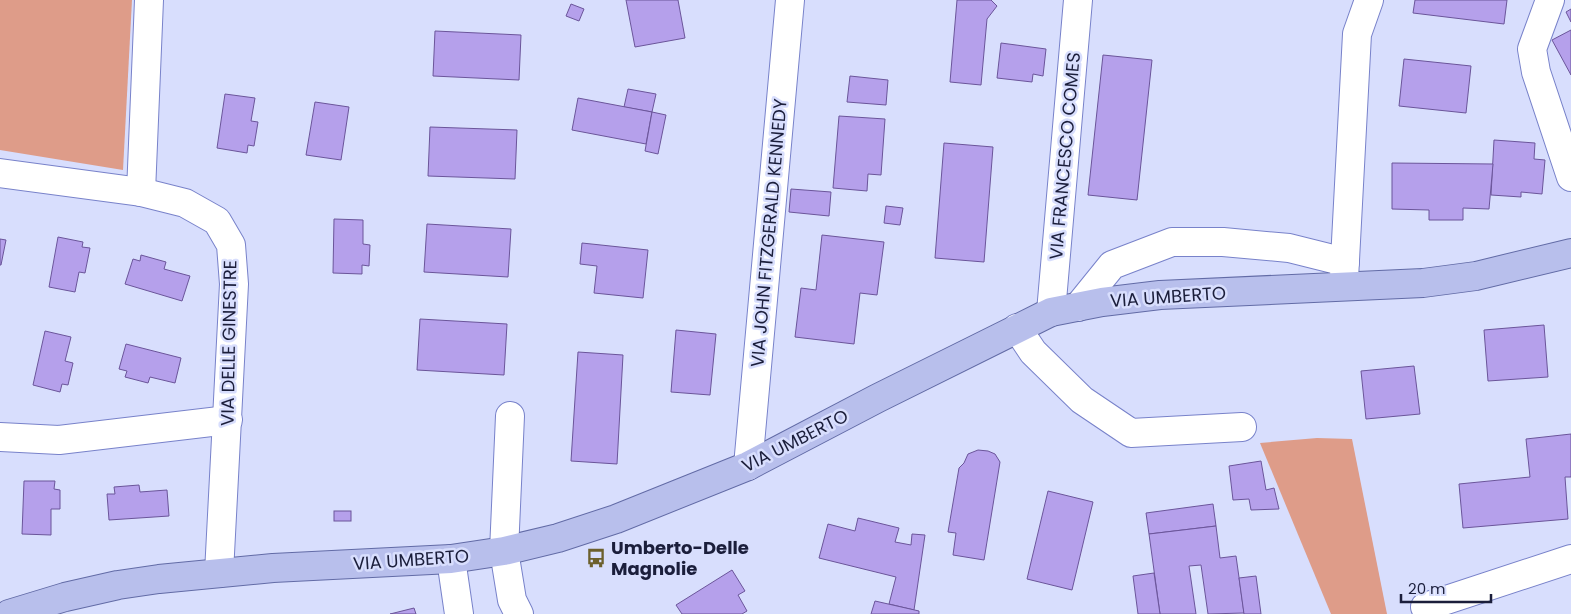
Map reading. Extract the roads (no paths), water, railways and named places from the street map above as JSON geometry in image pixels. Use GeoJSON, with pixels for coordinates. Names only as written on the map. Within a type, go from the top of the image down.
{"type":"FeatureCollection","features":[{"type":"Feature","properties":{"kind":"main road","name":"VIA UMBERTO"},"geometry":{"type":"LineString","coordinates":[[9,614],[65,597],[118,585],[273,568],[451,559],[504,551],[558,538],[616,519],[748,466],[878,398],[1051,312],[1102,302],[1344,275],[1423,283],[1476,276],[1570,258]]}},
{"type":"Feature","properties":{"kind":"street"},"geometry":{"type":"LineString","coordinates":[[141,192],[149,0]]}},
{"type":"Feature","properties":{"kind":"street","name":"VIA JOHN FITZGERALD KENNEDY"},"geometry":{"type":"LineString","coordinates":[[748,466],[790,0]]}},
{"type":"Feature","properties":{"kind":"street","name":"VIA FRANCESCO COMES"},"geometry":{"type":"LineString","coordinates":[[1051,312],[1078,0]]}},
{"type":"Feature","properties":{"kind":"street"},"geometry":{"type":"LineString","coordinates":[[1078,307],[1112,265],[1172,242],[1223,242],[1289,248],[1344,275],[1357,34],[1369,0]]}},
{"type":"Feature","properties":{"kind":"street"},"geometry":{"type":"LineString","coordinates":[[1550,0],[1532,49],[1536,72],[1571,177]]}},
{"type":"Feature","properties":{"kind":"street","name":"VIA DELLE GINESTRE"},"geometry":{"type":"LineString","coordinates":[[0,173],[141,192],[185,203],[217,221],[231,245],[234,284],[219,573]]}},
{"type":"Feature","properties":{"kind":"street"},"geometry":{"type":"LineString","coordinates":[[1017,328],[1034,352],[1082,400],[1131,433],[1242,427]]}},
{"type":"Feature","properties":{"kind":"street"},"geometry":{"type":"LineString","coordinates":[[510,416],[504,551],[512,600],[519,614]]}},
{"type":"Feature","properties":{"kind":"street"},"geometry":{"type":"LineString","coordinates":[[0,437],[59,440],[228,420]]}},
{"type":"Feature","properties":{"kind":"street"},"geometry":{"type":"LineString","coordinates":[[451,559],[459,614]]}},
{"type":"Feature","properties":{"kind":"street"},"geometry":{"type":"LineString","coordinates":[[1425,607],[1571,559]]}},
{"type":"Feature","properties":{"kind":"place","name":"Umberto-Delle Magnolie"},"geometry":{"type":"Point","coordinates":[596,558]}}]}
